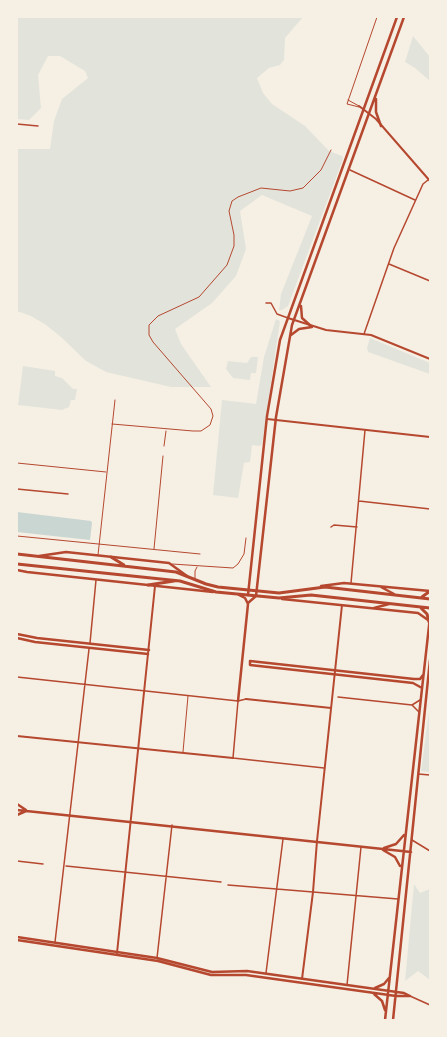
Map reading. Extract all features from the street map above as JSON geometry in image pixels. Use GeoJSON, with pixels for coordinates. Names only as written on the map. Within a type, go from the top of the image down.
{"type":"FeatureCollection","features":[{"type":"Feature","properties":{"kind":"main road"},"geometry":{"type":"LineString","coordinates":[[248,595],[267,419],[277,353],[288,318],[397,17]]}},
{"type":"Feature","properties":{"kind":"main road"},"geometry":{"type":"LineString","coordinates":[[238,701],[248,604],[256,596],[275,420],[294,320],[350,170],[404,17]]}},
{"type":"Feature","properties":{"kind":"main road"},"geometry":{"type":"LineString","coordinates":[[377,92],[376,108],[381,126]]}},
{"type":"Feature","properties":{"kind":"main road"},"geometry":{"type":"LineString","coordinates":[[302,298],[300,316],[312,327]]}},
{"type":"Feature","properties":{"kind":"main road"},"geometry":{"type":"LineString","coordinates":[[290,337],[299,329],[312,327]]}},
{"type":"Feature","properties":{"kind":"main road"},"geometry":{"type":"LineString","coordinates":[[30,556],[66,552],[169,563],[187,576]]}},
{"type":"Feature","properties":{"kind":"main road"},"geometry":{"type":"LineString","coordinates":[[17,554],[176,572],[214,586],[256,591],[285,593],[335,583],[430,591]]}},
{"type":"Feature","properties":{"kind":"main road"},"geometry":{"type":"LineString","coordinates":[[111,557],[128,567]]}},
{"type":"Feature","properties":{"kind":"main road"},"geometry":{"type":"LineString","coordinates":[[17,564],[181,581],[216,592]]}},
{"type":"Feature","properties":{"kind":"main road"},"geometry":{"type":"LineString","coordinates":[[17,570],[96,580],[418,613],[424,616],[429,622]]}},
{"type":"Feature","properties":{"kind":"main road"},"geometry":{"type":"LineString","coordinates":[[148,585],[181,581]]}},
{"type":"Feature","properties":{"kind":"main road"},"geometry":{"type":"LineString","coordinates":[[379,586],[397,595]]}},
{"type":"Feature","properties":{"kind":"main road"},"geometry":{"type":"LineString","coordinates":[[314,588],[430,599]]}},
{"type":"Feature","properties":{"kind":"main road"},"geometry":{"type":"LineString","coordinates":[[418,597],[424,596],[430,591]]}},
{"type":"Feature","properties":{"kind":"main road"},"geometry":{"type":"LineString","coordinates":[[238,594],[244,598],[248,604]]}},
{"type":"Feature","properties":{"kind":"main road"},"geometry":{"type":"LineString","coordinates":[[275,598],[306,595],[430,608]]}},
{"type":"Feature","properties":{"kind":"main road"},"geometry":{"type":"LineString","coordinates":[[370,608],[394,604]]}},
{"type":"Feature","properties":{"kind":"main road"},"geometry":{"type":"LineString","coordinates":[[416,606],[425,612],[429,622]]}},
{"type":"Feature","properties":{"kind":"main road"},"geometry":{"type":"LineString","coordinates":[[385,1019],[430,617]]}},
{"type":"Feature","properties":{"kind":"main road"},"geometry":{"type":"LineString","coordinates":[[17,634],[149,650]]}},
{"type":"Feature","properties":{"kind":"main road"},"geometry":{"type":"LineString","coordinates":[[17,638],[148,654]]}},
{"type":"Feature","properties":{"kind":"main road"},"geometry":{"type":"LineString","coordinates":[[393,1020],[430,660]]}},
{"type":"Feature","properties":{"kind":"main road"},"geometry":{"type":"LineString","coordinates":[[422,689],[413,683],[250,665],[250,661],[414,679],[420,679],[424,675]]}},
{"type":"Feature","properties":{"kind":"main road"},"geometry":{"type":"LineString","coordinates":[[17,804],[27,810]]}},
{"type":"Feature","properties":{"kind":"main road"},"geometry":{"type":"LineString","coordinates":[[17,810],[172,825],[411,852]]}},
{"type":"Feature","properties":{"kind":"main road"},"geometry":{"type":"LineString","coordinates":[[17,815],[27,810]]}},
{"type":"Feature","properties":{"kind":"main road"},"geometry":{"type":"LineString","coordinates":[[381,848],[399,842],[405,831]]}},
{"type":"Feature","properties":{"kind":"main road"},"geometry":{"type":"LineString","coordinates":[[381,848],[396,857],[401,871]]}},
{"type":"Feature","properties":{"kind":"main road"},"geometry":{"type":"LineString","coordinates":[[17,939],[44,944],[157,958],[212,972],[248,971],[388,990],[410,996]]}},
{"type":"Feature","properties":{"kind":"main road"},"geometry":{"type":"LineString","coordinates":[[17,939],[56,942],[117,953],[174,964],[211,975],[246,975],[302,984],[396,996],[410,996]]}},
{"type":"Feature","properties":{"kind":"main road"},"geometry":{"type":"LineString","coordinates":[[372,988],[384,984],[390,974]]}},
{"type":"Feature","properties":{"kind":"main road"},"geometry":{"type":"LineString","coordinates":[[370,992],[377,995],[382,1001],[385,1019]]}},
{"type":"Feature","properties":{"kind":"street"},"geometry":{"type":"LineString","coordinates":[[359,106],[369,113],[429,180],[423,184],[388,264],[364,334]]}},
{"type":"Feature","properties":{"kind":"street"},"geometry":{"type":"LineString","coordinates":[[17,124],[38,126]]}},
{"type":"Feature","properties":{"kind":"street"},"geometry":{"type":"LineString","coordinates":[[350,170],[416,201]]}},
{"type":"Feature","properties":{"kind":"street"},"geometry":{"type":"LineString","coordinates":[[388,264],[430,281]]}},
{"type":"Feature","properties":{"kind":"street"},"geometry":{"type":"LineString","coordinates":[[266,303],[271,303],[277,314],[312,327],[332,332],[364,334],[430,359]]}},
{"type":"Feature","properties":{"kind":"street"},"geometry":{"type":"LineString","coordinates":[[267,419],[430,437]]}},
{"type":"Feature","properties":{"kind":"street"},"geometry":{"type":"LineString","coordinates":[[351,584],[365,430]]}},
{"type":"Feature","properties":{"kind":"street"},"geometry":{"type":"LineString","coordinates":[[17,489],[68,494]]}},
{"type":"Feature","properties":{"kind":"street"},"geometry":{"type":"LineString","coordinates":[[359,501],[430,509]]}},
{"type":"Feature","properties":{"kind":"street"},"geometry":{"type":"LineString","coordinates":[[331,527],[334,525],[357,527]]}},
{"type":"Feature","properties":{"kind":"street"},"geometry":{"type":"LineString","coordinates":[[44,944],[56,942],[80,742],[96,580]]}},
{"type":"Feature","properties":{"kind":"street"},"geometry":{"type":"LineString","coordinates":[[117,953],[155,586]]}},
{"type":"Feature","properties":{"kind":"street"},"geometry":{"type":"LineString","coordinates":[[302,984],[313,892],[324,768],[342,605]]}},
{"type":"Feature","properties":{"kind":"street"},"geometry":{"type":"LineString","coordinates":[[17,677],[238,701],[246,699],[331,708]]}},
{"type":"Feature","properties":{"kind":"street"},"geometry":{"type":"LineString","coordinates":[[338,697],[412,705],[417,704],[421,698]]}},
{"type":"Feature","properties":{"kind":"street"},"geometry":{"type":"LineString","coordinates":[[233,758],[238,701]]}},
{"type":"Feature","properties":{"kind":"street"},"geometry":{"type":"LineString","coordinates":[[412,705],[417,708],[419,713]]}},
{"type":"Feature","properties":{"kind":"street"},"geometry":{"type":"LineString","coordinates":[[17,736],[324,768]]}},
{"type":"Feature","properties":{"kind":"street"},"geometry":{"type":"LineString","coordinates":[[418,774],[430,775]]}},
{"type":"Feature","properties":{"kind":"street"},"geometry":{"type":"LineString","coordinates":[[157,958],[172,825]]}},
{"type":"Feature","properties":{"kind":"street"},"geometry":{"type":"LineString","coordinates":[[266,974],[283,838]]}},
{"type":"Feature","properties":{"kind":"street"},"geometry":{"type":"LineString","coordinates":[[412,840],[430,851]]}},
{"type":"Feature","properties":{"kind":"street"},"geometry":{"type":"LineString","coordinates":[[347,985],[362,846]]}},
{"type":"Feature","properties":{"kind":"street"},"geometry":{"type":"LineString","coordinates":[[17,861],[43,864]]}},
{"type":"Feature","properties":{"kind":"street"},"geometry":{"type":"LineString","coordinates":[[65,866],[221,882]]}},
{"type":"Feature","properties":{"kind":"street"},"geometry":{"type":"LineString","coordinates":[[228,885],[398,900]]}},
{"type":"Feature","properties":{"kind":"street"},"geometry":{"type":"LineString","coordinates":[[410,996],[430,1005]]}},
{"type":"Feature","properties":{"kind":"lane"},"geometry":{"type":"LineString","coordinates":[[359,106],[347,104],[377,17]]}},
{"type":"Feature","properties":{"kind":"lane"},"geometry":{"type":"LineString","coordinates":[[348,100],[359,106]]}},
{"type":"Feature","properties":{"kind":"lane"},"geometry":{"type":"LineString","coordinates":[[112,424],[166,430],[201,431],[210,425],[212,412],[205,401],[153,342],[148,332],[151,322],[158,316],[199,297],[227,265],[234,246],[234,235],[229,211],[232,201],[261,188],[290,191],[303,188],[321,170],[331,150]]}},
{"type":"Feature","properties":{"kind":"lane"},"geometry":{"type":"LineString","coordinates":[[98,556],[115,400]]}},
{"type":"Feature","properties":{"kind":"lane"},"geometry":{"type":"LineString","coordinates":[[164,446],[166,430]]}},
{"type":"Feature","properties":{"kind":"lane"},"geometry":{"type":"LineString","coordinates":[[154,550],[163,456]]}},
{"type":"Feature","properties":{"kind":"lane"},"geometry":{"type":"LineString","coordinates":[[17,463],[107,472]]}},
{"type":"Feature","properties":{"kind":"lane"},"geometry":{"type":"LineString","coordinates":[[17,536],[200,554]]}},
{"type":"Feature","properties":{"kind":"lane"},"geometry":{"type":"LineString","coordinates":[[169,563],[198,566],[235,567],[244,554],[246,538]]}},
{"type":"Feature","properties":{"kind":"lane"},"geometry":{"type":"LineString","coordinates":[[196,580],[194,574],[198,566]]}},
{"type":"Feature","properties":{"kind":"lane"},"geometry":{"type":"LineString","coordinates":[[183,753],[188,696]]}},
{"type":"Feature","properties":{"kind":"shaded area"},"geometry":{"type":"Polygon","coordinates":[[[17,17],[303,17],[285,38],[284,60],[280,65],[269,68],[257,78],[263,93],[272,104],[305,126],[329,151],[342,156],[343,159],[288,306],[282,310],[279,310],[281,294],[312,216],[262,195],[240,211],[246,249],[236,276],[212,303],[175,329],[181,344],[211,387],[171,387],[106,372],[86,361],[46,325],[31,316],[17,311],[17,149],[50,149],[54,121],[62,99],[88,78],[85,71],[60,56],[48,56],[38,75],[41,108],[29,120],[17,119],[17,17]]]}},
{"type":"Feature","properties":{"kind":"shaded area"},"geometry":{"type":"Polygon","coordinates":[[[413,36],[430,57],[430,81],[415,68],[405,62],[413,36]]]}},
{"type":"Feature","properties":{"kind":"shaded area"},"geometry":{"type":"Polygon","coordinates":[[[276,319],[280,321],[262,444],[260,446],[252,445],[250,462],[244,463],[238,498],[213,495],[222,400],[256,404],[264,357],[276,319]]]}},
{"type":"Feature","properties":{"kind":"shaded area"},"geometry":{"type":"Polygon","coordinates":[[[370,338],[430,363],[430,374],[368,352],[367,348],[370,338]]]}},
{"type":"Feature","properties":{"kind":"shaded area"},"geometry":{"type":"Polygon","coordinates":[[[251,357],[258,357],[256,373],[251,373],[250,380],[233,378],[226,369],[228,361],[247,363],[251,357]]]}},
{"type":"Feature","properties":{"kind":"shaded area"},"geometry":{"type":"Polygon","coordinates":[[[23,366],[55,371],[55,376],[62,378],[73,389],[77,389],[75,400],[71,400],[69,407],[62,410],[18,405],[23,366]]]}},
{"type":"Feature","properties":{"kind":"shaded area"},"geometry":{"type":"Polygon","coordinates":[[[17,512],[91,521],[90,540],[17,532],[17,512]]]}},
{"type":"Feature","properties":{"kind":"shaded area"},"geometry":{"type":"Polygon","coordinates":[[[430,704],[430,772],[421,771],[430,704]]]}},
{"type":"Feature","properties":{"kind":"shaded area"},"geometry":{"type":"Polygon","coordinates":[[[414,884],[420,893],[430,889],[430,980],[418,971],[405,981],[414,884]]]}}]}
